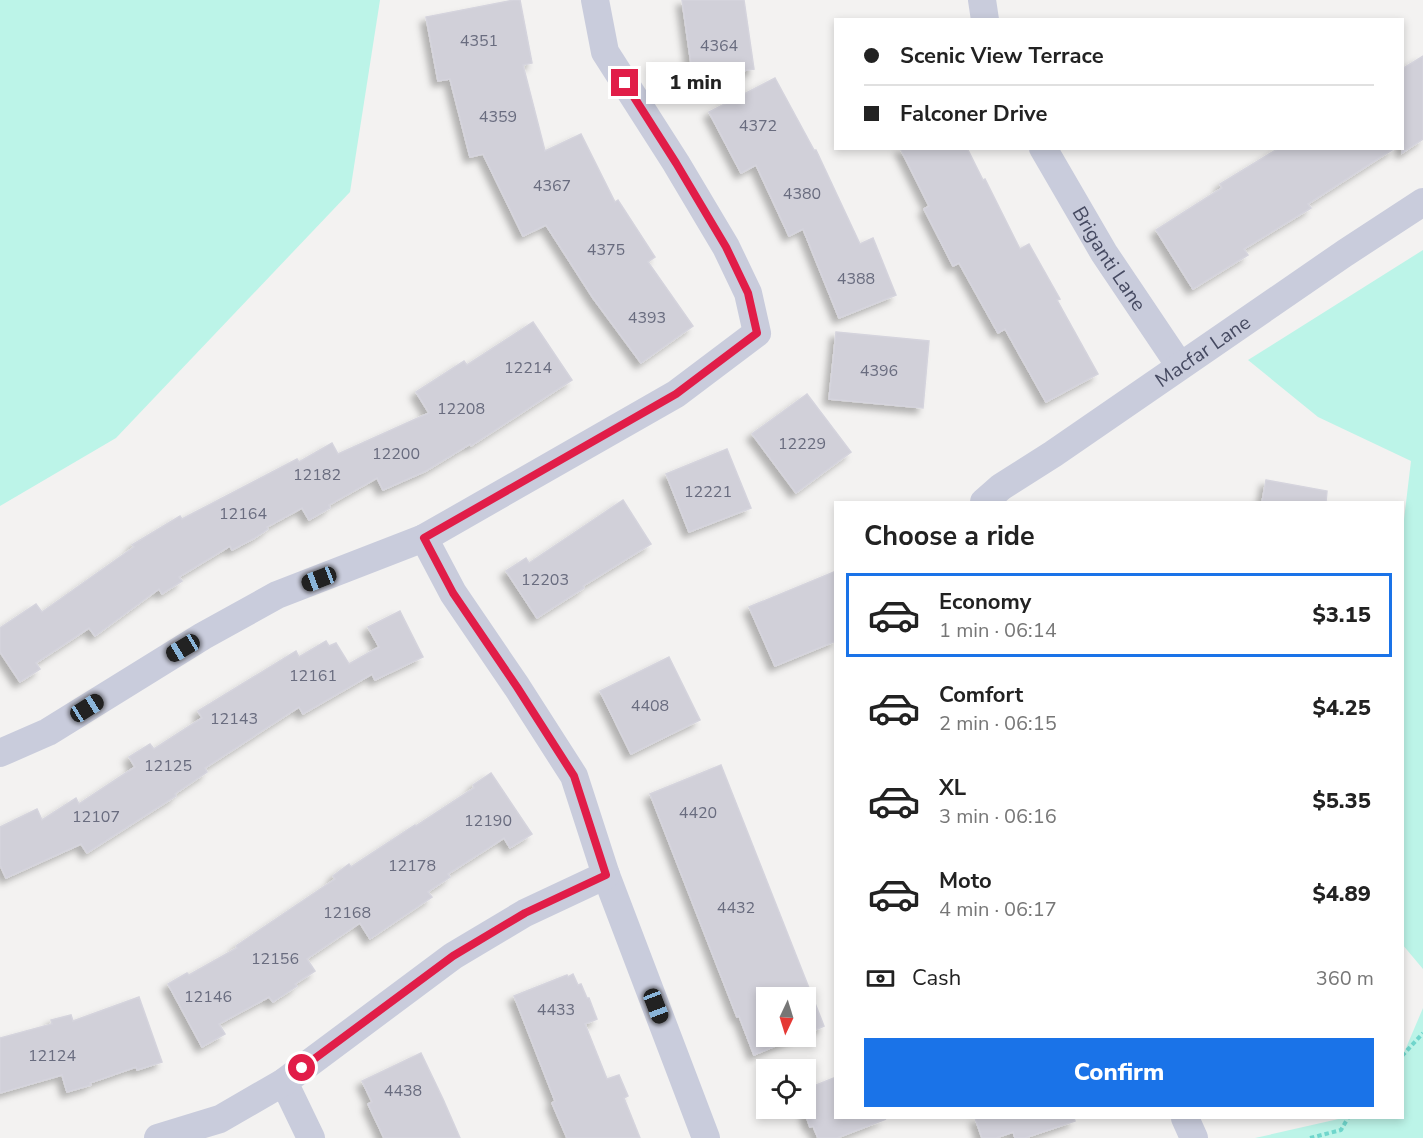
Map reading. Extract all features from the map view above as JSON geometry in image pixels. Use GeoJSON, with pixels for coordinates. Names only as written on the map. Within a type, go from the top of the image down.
{"type":"FeatureCollection","features":[{"type":"Feature","properties":{"kind":"street"},"geometry":{"type":"LineString","coordinates":[[0,753],[48,732],[203,636],[277,595],[424,538],[676,394],[757,333],[748,293],[726,247],[676,163],[605,52],[595,0]]}},
{"type":"Feature","properties":{"kind":"street"},"geometry":{"type":"LineString","coordinates":[[983,0],[985,18]]}},
{"type":"Feature","properties":{"kind":"street","name":"Briganti Lane"},"geometry":{"type":"LineString","coordinates":[[1044,150],[1104,253],[1180,366]]}},
{"type":"Feature","properties":{"kind":"street","name":"Macfar Lane"},"geometry":{"type":"LineString","coordinates":[[985,501],[1001,487],[1423,202]]}},
{"type":"Feature","properties":{"kind":"street"},"geometry":{"type":"LineString","coordinates":[[424,538],[453,593],[574,776],[606,875],[706,1138]]}},
{"type":"Feature","properties":{"kind":"street"},"geometry":{"type":"LineString","coordinates":[[158,1138],[220,1119],[284,1082],[453,956],[525,913],[606,875]]}},
{"type":"Feature","properties":{"kind":"street"},"geometry":{"type":"LineString","coordinates":[[284,1082],[310,1138]]}},
{"type":"Feature","properties":{"kind":"street"},"geometry":{"type":"LineString","coordinates":[[1185,1119],[1194,1138]]}},
{"type":"Feature","properties":{"kind":"path"},"geometry":{"type":"LineString","coordinates":[[1404,1054],[1423,1033]]}},
{"type":"Feature","properties":{"kind":"path"},"geometry":{"type":"LineString","coordinates":[[1310,1138],[1341,1130],[1347,1119]]}},
{"type":"Feature","properties":{"kind":"green space"},"geometry":{"type":"Polygon","coordinates":[[[0,0],[380,0],[350,192],[116,438],[0,506],[0,0]]]}},
{"type":"Feature","properties":{"kind":"green space"},"geometry":{"type":"Polygon","coordinates":[[[1423,250],[1423,969],[1404,946],[1404,519],[1411,461],[1318,417],[1248,360],[1423,250]]]}},
{"type":"Feature","properties":{"kind":"green space"},"geometry":{"type":"Polygon","coordinates":[[[1423,1008],[1423,1138],[1255,1138],[1339,1119],[1404,1119],[1404,1053],[1423,1008]]]}},
{"type":"Feature","properties":{"kind":"building"},"geometry":{"type":"Polygon","coordinates":[[[520,0],[532,63],[523,65],[545,151],[581,134],[615,202],[618,200],[655,257],[648,262],[693,326],[641,363],[593,298],[546,225],[523,236],[483,154],[470,157],[450,79],[438,81],[426,17],[520,0]]]}},
{"type":"Feature","properties":{"kind":"building"},"geometry":{"type":"Polygon","coordinates":[[[682,0],[744,0],[754,69],[693,78],[682,0]]]}},
{"type":"Feature","properties":{"kind":"building"},"geometry":{"type":"Polygon","coordinates":[[[1423,56],[1423,139],[1402,153],[1404,150],[1404,68],[1423,56]]]}},
{"type":"Feature","properties":{"kind":"building"},"geometry":{"type":"Polygon","coordinates":[[[775,78],[816,150],[860,244],[873,238],[896,295],[839,318],[803,229],[789,236],[756,165],[741,173],[709,112],[775,78]]]}},
{"type":"Feature","properties":{"kind":"building"},"geometry":{"type":"Polygon","coordinates":[[[901,150],[968,150],[1020,249],[1029,244],[1098,374],[1046,402],[1005,329],[998,333],[959,263],[953,266],[924,209],[929,206],[901,150]]]}},
{"type":"Feature","properties":{"kind":"building"},"geometry":{"type":"Polygon","coordinates":[[[1276,150],[1392,150],[1308,204],[1311,208],[1244,249],[1248,255],[1193,289],[1156,230],[1222,188],[1220,184],[1276,150]]]}},
{"type":"Feature","properties":{"kind":"building"},"geometry":{"type":"Polygon","coordinates":[[[533,322],[572,380],[471,446],[470,444],[426,471],[383,490],[377,478],[329,505],[330,508],[309,520],[302,508],[267,527],[268,529],[253,539],[232,550],[230,546],[179,577],[182,581],[162,594],[159,589],[95,636],[89,628],[36,663],[40,669],[20,682],[0,652],[0,628],[36,604],[42,612],[134,547],[132,545],[180,516],[182,519],[297,459],[299,462],[332,443],[338,454],[429,413],[416,392],[464,361],[467,365],[533,322]]]}},
{"type":"Feature","properties":{"kind":"building"},"geometry":{"type":"Polygon","coordinates":[[[836,332],[929,341],[923,408],[829,399],[836,332]]]}},
{"type":"Feature","properties":{"kind":"building"},"geometry":{"type":"Polygon","coordinates":[[[807,394],[851,452],[796,493],[752,434],[807,394]]]}},
{"type":"Feature","properties":{"kind":"building"},"geometry":{"type":"Polygon","coordinates":[[[727,449],[751,508],[689,532],[666,474],[727,449]]]}},
{"type":"Feature","properties":{"kind":"building"},"geometry":{"type":"Polygon","coordinates":[[[1266,480],[1327,491],[1326,501],[1262,501],[1266,480]]]}},
{"type":"Feature","properties":{"kind":"building"},"geometry":{"type":"Polygon","coordinates":[[[623,500],[651,544],[537,618],[506,571],[526,558],[529,563],[623,500]]]}},
{"type":"Feature","properties":{"kind":"building"},"geometry":{"type":"Polygon","coordinates":[[[834,572],[834,642],[775,666],[749,607],[834,572]]]}},
{"type":"Feature","properties":{"kind":"building"},"geometry":{"type":"Polygon","coordinates":[[[400,611],[423,657],[375,680],[372,674],[303,714],[299,707],[205,768],[207,772],[175,794],[176,796],[87,853],[81,844],[6,878],[0,865],[0,827],[37,809],[42,820],[76,798],[79,804],[135,767],[129,757],[150,744],[154,749],[202,718],[198,711],[296,651],[299,657],[326,641],[329,646],[336,643],[349,664],[379,647],[368,627],[400,611]]]}},
{"type":"Feature","properties":{"kind":"building"},"geometry":{"type":"Polygon","coordinates":[[[669,657],[700,720],[631,754],[600,691],[669,657]]]}},
{"type":"Feature","properties":{"kind":"building"},"geometry":{"type":"Polygon","coordinates":[[[721,765],[809,987],[756,987],[756,1047],[773,1047],[754,1055],[650,794],[721,765]]]}},
{"type":"Feature","properties":{"kind":"building"},"geometry":{"type":"Polygon","coordinates":[[[491,773],[532,834],[510,848],[504,838],[448,874],[450,877],[428,892],[432,897],[370,939],[360,923],[307,959],[315,971],[295,984],[297,986],[273,1002],[269,997],[219,1024],[225,1034],[202,1047],[168,984],[237,948],[236,946],[335,879],[333,876],[349,864],[351,867],[416,826],[474,788],[473,785],[491,773]]]}},
{"type":"Feature","properties":{"kind":"building"},"geometry":{"type":"Polygon","coordinates":[[[573,974],[578,985],[581,984],[589,998],[597,1019],[585,1024],[607,1079],[619,1075],[628,1096],[624,1098],[640,1138],[567,1138],[552,1103],[555,1101],[514,996],[573,974]]]}},
{"type":"Feature","properties":{"kind":"building"},"geometry":{"type":"Polygon","coordinates":[[[139,997],[162,1062],[137,1070],[136,1067],[67,1092],[62,1075],[0,1093],[0,1038],[52,1024],[51,1020],[71,1015],[73,1021],[139,997]]]}},
{"type":"Feature","properties":{"kind":"building"},"geometry":{"type":"Polygon","coordinates":[[[816,1006],[824,1026],[816,1030],[816,1006]]]}},
{"type":"Feature","properties":{"kind":"building"},"geometry":{"type":"Polygon","coordinates":[[[421,1053],[460,1138],[384,1138],[368,1104],[372,1102],[362,1081],[421,1053]]]}},
{"type":"Feature","properties":{"kind":"building"},"geometry":{"type":"Polygon","coordinates":[[[834,1078],[834,1119],[886,1119],[837,1138],[818,1138],[813,1126],[810,1127],[807,1119],[816,1119],[816,1085],[834,1078]]]}},
{"type":"Feature","properties":{"kind":"building"},"geometry":{"type":"Polygon","coordinates":[[[975,1119],[1074,1119],[1075,1121],[1025,1138],[1015,1138],[1013,1132],[996,1138],[982,1138],[975,1119]]]}},
{"type":"Feature","properties":{"kind":"route"},"geometry":{"type":"LineString","coordinates":[[302,1068],[453,956],[525,913],[606,875],[574,776],[453,593],[424,538],[676,394],[757,333],[748,293],[726,247],[625,83]]}}]}
